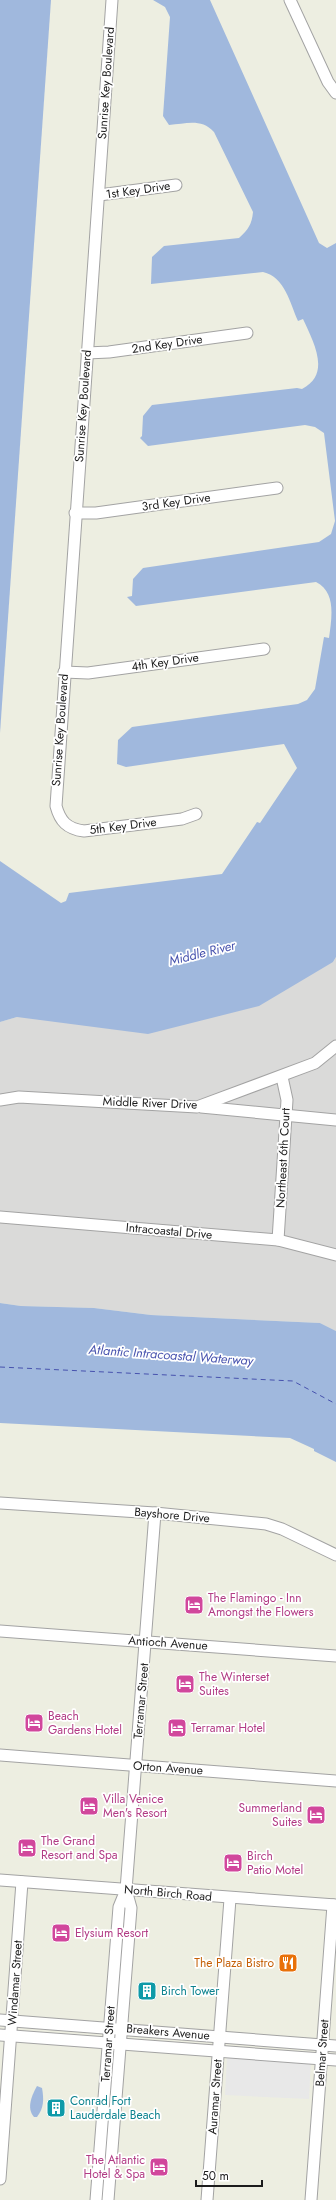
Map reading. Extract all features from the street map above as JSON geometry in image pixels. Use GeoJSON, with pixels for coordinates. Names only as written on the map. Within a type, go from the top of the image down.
{"type":"FeatureCollection","features":[{"type":"Feature","properties":{"kind":"street","name":"Sunrise Key Boulevard"},"geometry":{"type":"LineString","coordinates":[[58,813],[56,798],[64,672],[112,0]]}},
{"type":"Feature","properties":{"kind":"street"},"geometry":{"type":"LineString","coordinates":[[290,0],[328,82],[336,93]]}},
{"type":"Feature","properties":{"kind":"street","name":"1st Key Drive"},"geometry":{"type":"LineString","coordinates":[[99,195],[176,184]]}},
{"type":"Feature","properties":{"kind":"street","name":"2nd Key Drive"},"geometry":{"type":"LineString","coordinates":[[87,353],[109,352],[247,333]]}},
{"type":"Feature","properties":{"kind":"street","name":"3rd Key Drive"},"geometry":{"type":"LineString","coordinates":[[76,513],[96,513],[277,488]]}},
{"type":"Feature","properties":{"kind":"street","name":"4th Key Drive"},"geometry":{"type":"LineString","coordinates":[[64,672],[88,673],[264,649]]}},
{"type":"Feature","properties":{"kind":"street","name":"5th Key Drive"},"geometry":{"type":"LineString","coordinates":[[58,813],[64,824],[76,830],[84,831],[182,819],[196,814]]}},
{"type":"Feature","properties":{"kind":"street","name":"Middle River Drive"},"geometry":{"type":"LineString","coordinates":[[0,1100],[19,1097],[197,1107],[315,1063],[336,1046]]}},
{"type":"Feature","properties":{"kind":"street","name":"Northeast 6th Court"},"geometry":{"type":"LineString","coordinates":[[278,1240],[286,1114],[286,1090],[282,1076]]}},
{"type":"Feature","properties":{"kind":"street"},"geometry":{"type":"LineString","coordinates":[[197,1107],[286,1114],[336,1120]]}},
{"type":"Feature","properties":{"kind":"street","name":"Intracoastal Drive"},"geometry":{"type":"LineString","coordinates":[[0,1217],[278,1240],[336,1255]]}},
{"type":"Feature","properties":{"kind":"street","name":"Bayshore Drive"},"geometry":{"type":"LineString","coordinates":[[0,1503],[155,1513],[266,1524],[282,1529],[336,1555]]}},
{"type":"Feature","properties":{"kind":"street","name":"Terramar Street"},"geometry":{"type":"LineString","coordinates":[[96,2200],[119,1907],[126,1890],[155,1513]]}},
{"type":"Feature","properties":{"kind":"street","name":"Antioch Avenue"},"geometry":{"type":"LineString","coordinates":[[0,1631],[336,1656]]}},
{"type":"Feature","properties":{"kind":"street","name":"Orton Avenue"},"geometry":{"type":"LineString","coordinates":[[0,1755],[336,1781]]}},
{"type":"Feature","properties":{"kind":"street","name":"North Birch Road"},"geometry":{"type":"LineString","coordinates":[[0,1880],[230,1899],[334,1905]]}},
{"type":"Feature","properties":{"kind":"street","name":"Windamar Street"},"geometry":{"type":"LineString","coordinates":[[0,2179],[5,2035],[12,2021],[22,1882]]}},
{"type":"Feature","properties":{"kind":"street","name":"Terramar Street"},"geometry":{"type":"LineString","coordinates":[[108,2200],[131,1908],[126,1890]]}},
{"type":"Feature","properties":{"kind":"street","name":"Auramar Street"},"geometry":{"type":"LineString","coordinates":[[207,2200],[230,1899]]}},
{"type":"Feature","properties":{"kind":"street","name":"Belmar Street"},"geometry":{"type":"LineString","coordinates":[[311,2200],[334,1905]]}},
{"type":"Feature","properties":{"kind":"street","name":"Breakers Avenue"},"geometry":{"type":"LineString","coordinates":[[0,2020],[110,2027],[336,2046]]}},
{"type":"Feature","properties":{"kind":"street","name":"Breakers Avenue"},"geometry":{"type":"LineString","coordinates":[[5,2035],[336,2060]]}},
{"type":"Feature","properties":{"kind":"shaded area"},"geometry":{"type":"Polygon","coordinates":[[[336,957],[336,1331],[320,1323],[151,1315],[94,1308],[21,1306],[0,1303],[0,1022],[17,1017],[333,962],[336,957]]]}},
{"type":"Feature","properties":{"kind":"shaded area"},"geometry":{"type":"Polygon","coordinates":[[[227,2057],[311,2061],[309,2099],[225,2095],[227,2057]]]}},
{"type":"Feature","properties":{"kind":"water"},"geometry":{"type":"Polygon","coordinates":[[[0,0],[51,0],[0,733],[0,0]]]}},
{"type":"Feature","properties":{"kind":"water","name":"Middle River"},"geometry":{"type":"Polygon","coordinates":[[[153,0],[210,0],[319,243],[327,248],[336,243],[336,957],[333,962],[259,1006],[148,1034],[17,1017],[0,1022],[0,861],[61,903],[66,901],[69,893],[222,874],[257,822],[260,823],[297,768],[284,744],[126,767],[117,764],[118,740],[132,727],[298,704],[307,700],[315,689],[324,637],[329,638],[331,621],[330,598],[322,586],[316,582],[136,606],[127,597],[132,596],[133,579],[143,568],[319,542],[331,534],[335,521],[324,433],[315,427],[305,425],[148,446],[140,438],[142,436],[143,416],[152,405],[297,388],[302,389],[311,383],[316,375],[318,366],[318,357],[315,347],[303,319],[298,321],[282,285],[277,279],[270,275],[263,272],[151,284],[152,257],[164,246],[239,238],[249,226],[252,220],[253,212],[214,132],[199,123],[169,125],[163,116],[170,17],[165,7],[153,0]]]}},
{"type":"Feature","properties":{"kind":"water","name":"Atlantic Intracoastal Waterway"},"geometry":{"type":"Polygon","coordinates":[[[0,1303],[21,1306],[94,1308],[151,1315],[320,1323],[336,1331],[336,1462],[314,1451],[314,1449],[290,1438],[0,1423],[0,1303]]]}},
{"type":"Feature","properties":{"kind":"water"},"geometry":{"type":"Polygon","coordinates":[[[37,2086],[42,2088],[43,2103],[39,2114],[37,2117],[34,2117],[30,2110],[30,2106],[37,2086]]]}},
{"type":"Feature","properties":{"kind":"ferry route"},"geometry":{"type":"LineString","coordinates":[[0,1367],[293,1381],[336,1404]]}},
{"type":"Feature","properties":{"kind":"place","name":"The Flamingo - Inn Amongst the Flowers"},"geometry":{"type":"Point","coordinates":[194,1605]}},
{"type":"Feature","properties":{"kind":"place","name":"The Winterset Suites"},"geometry":{"type":"Point","coordinates":[185,1684]}},
{"type":"Feature","properties":{"kind":"place","name":"Beach Gardens Hotel"},"geometry":{"type":"Point","coordinates":[34,1723]}},
{"type":"Feature","properties":{"kind":"place","name":"Terramar Hotel"},"geometry":{"type":"Point","coordinates":[177,1728]}},
{"type":"Feature","properties":{"kind":"place","name":"Villa Venice Men's Resort"},"geometry":{"type":"Point","coordinates":[89,1806]}},
{"type":"Feature","properties":{"kind":"place","name":"Summerland Suites"},"geometry":{"type":"Point","coordinates":[316,1815]}},
{"type":"Feature","properties":{"kind":"place","name":"The Grand Resort and Spa"},"geometry":{"type":"Point","coordinates":[27,1848]}},
{"type":"Feature","properties":{"kind":"place","name":"Birch Patio Motel"},"geometry":{"type":"Point","coordinates":[233,1863]}},
{"type":"Feature","properties":{"kind":"place","name":"Elysium Resort"},"geometry":{"type":"Point","coordinates":[61,1933]}},
{"type":"Feature","properties":{"kind":"place","name":"The Plaza Bistro"},"geometry":{"type":"Point","coordinates":[288,1963]}},
{"type":"Feature","properties":{"kind":"place","name":"Birch Tower"},"geometry":{"type":"Point","coordinates":[147,1991]}},
{"type":"Feature","properties":{"kind":"place","name":"Conrad Fort Lauderdale Beach"},"geometry":{"type":"Point","coordinates":[56,2108]}},
{"type":"Feature","properties":{"kind":"place","name":"The Atlantic Hotel & Spa"},"geometry":{"type":"Point","coordinates":[159,2167]}}]}
